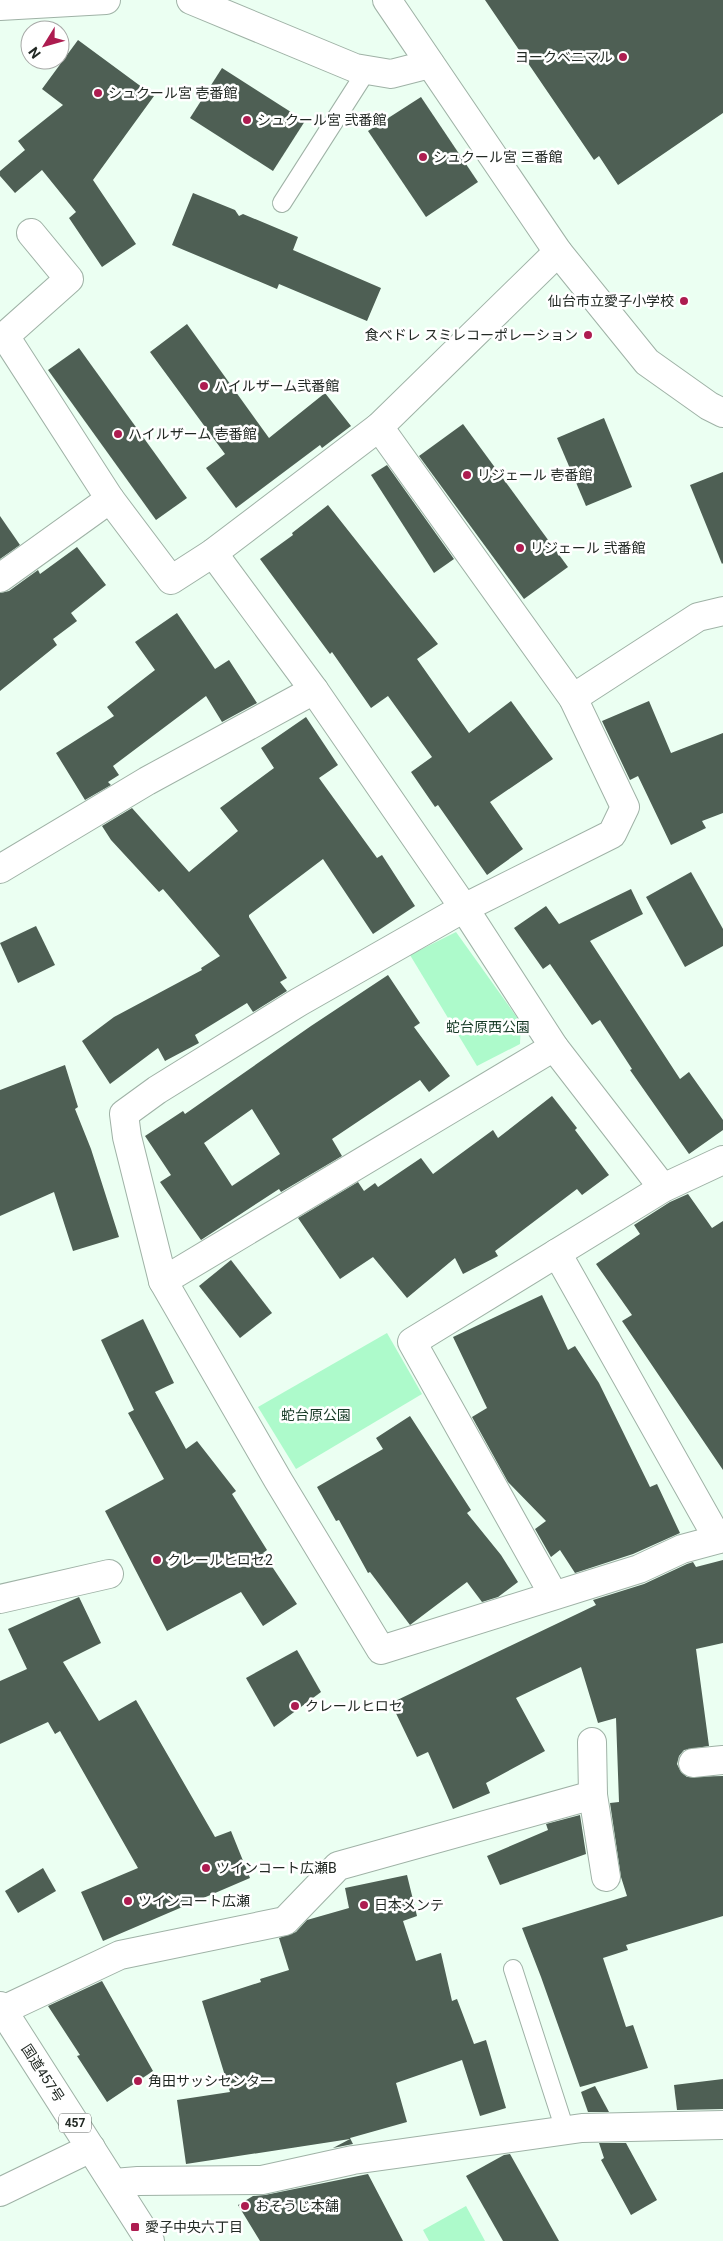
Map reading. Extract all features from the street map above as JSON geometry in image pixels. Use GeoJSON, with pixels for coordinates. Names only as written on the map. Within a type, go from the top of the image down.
{"type":"FeatureCollection","features":[{"type":"Feature","properties":{"kind":"main road"},"geometry":{"type":"LineString","coordinates":[[0,6],[106,0]]}},
{"type":"Feature","properties":{"kind":"main road"},"geometry":{"type":"LineString","coordinates":[[191,0],[355,68],[391,74],[430,64]]}},
{"type":"Feature","properties":{"kind":"main road"},"geometry":{"type":"LineString","coordinates":[[387,0],[558,252],[647,362],[709,406],[723,413]]}},
{"type":"Feature","properties":{"kind":"main road"},"geometry":{"type":"LineString","coordinates":[[31,233],[69,279],[5,336],[110,499],[171,580],[214,553],[379,426],[558,252]]}},
{"type":"Feature","properties":{"kind":"main road"},"geometry":{"type":"LineString","coordinates":[[379,426],[573,698],[626,807],[612,834],[464,908],[299,1002],[157,1090],[124,1114],[127,1137],[163,1281],[278,1480],[381,1650],[553,1594],[639,1569],[682,1549],[721,1539],[558,1253]]}},
{"type":"Feature","properties":{"kind":"main road"},"geometry":{"type":"LineString","coordinates":[[0,578],[110,499]]}},
{"type":"Feature","properties":{"kind":"main road"},"geometry":{"type":"LineString","coordinates":[[214,553],[314,690],[464,908],[554,1047],[663,1188]]}},
{"type":"Feature","properties":{"kind":"main road"},"geometry":{"type":"LineString","coordinates":[[573,698],[698,617],[723,611]]}},
{"type":"Feature","properties":{"kind":"main road"},"geometry":{"type":"LineString","coordinates":[[0,869],[147,781],[314,690]]}},
{"type":"Feature","properties":{"kind":"main road"},"geometry":{"type":"LineString","coordinates":[[163,1281],[554,1047]]}},
{"type":"Feature","properties":{"kind":"main road"},"geometry":{"type":"LineString","coordinates":[[553,1594],[412,1342],[663,1188],[723,1160]]}},
{"type":"Feature","properties":{"kind":"main road"},"geometry":{"type":"LineString","coordinates":[[0,1599],[109,1574]]}},
{"type":"Feature","properties":{"kind":"main road"},"geometry":{"type":"LineString","coordinates":[[592,1742],[593,1795],[606,1877]]}},
{"type":"Feature","properties":{"kind":"main road"},"geometry":{"type":"LineString","coordinates":[[693,1763],[723,1760]]}},
{"type":"Feature","properties":{"kind":"main road"},"geometry":{"type":"LineString","coordinates":[[1,2008],[120,1955],[285,1921],[338,1866],[593,1795]]}},
{"type":"Feature","properties":{"kind":"main road","name":"国道457号"},"geometry":{"type":"LineString","coordinates":[[1,2008],[150,2241]]}},
{"type":"Feature","properties":{"kind":"main road"},"geometry":{"type":"LineString","coordinates":[[114,2183],[138,2181],[262,2180],[353,2160],[582,2128],[723,2125]]}},
{"type":"Feature","properties":{"kind":"main road"},"geometry":{"type":"LineString","coordinates":[[0,2192],[91,2148]]}},
{"type":"Feature","properties":{"kind":"lane"},"geometry":{"type":"LineString","coordinates":[[282,203],[367,70]]}},
{"type":"Feature","properties":{"kind":"lane"},"geometry":{"type":"LineString","coordinates":[[513,1969],[566,2130]]}},
{"type":"Feature","properties":{"kind":"green space","name":"蛇台原西公園"},"geometry":{"type":"Polygon","coordinates":[[[456,932],[521,1023],[520,1044],[477,1066],[410,955],[456,932]]]}},
{"type":"Feature","properties":{"kind":"green space","name":"蛇台原公園"},"geometry":{"type":"Polygon","coordinates":[[[387,1333],[422,1394],[296,1469],[258,1407],[387,1333]]]}},
{"type":"Feature","properties":{"kind":"green space"},"geometry":{"type":"Polygon","coordinates":[[[466,2206],[485,2241],[429,2241],[423,2230],[466,2206]]]}},
{"type":"Feature","properties":{"kind":"building","name":"ヨークベニマル"},"geometry":{"type":"Polygon","coordinates":[[[485,0],[723,0],[723,113],[618,185],[599,156],[594,160],[485,0]]]}},
{"type":"Feature","properties":{"kind":"building"},"geometry":{"type":"Polygon","coordinates":[[[78,40],[154,96],[93,180],[136,244],[102,267],[69,218],[76,212],[42,170],[15,193],[0,176],[0,171],[25,150],[18,141],[63,105],[42,89],[56,70],[70,70],[70,51],[78,40]]]}},
{"type":"Feature","properties":{"kind":"building","name":"シュクール宮 弐番館"},"geometry":{"type":"Polygon","coordinates":[[[222,68],[305,121],[273,171],[190,118],[222,68]]]}},
{"type":"Feature","properties":{"kind":"building","name":"シュクール宮 三番館"},"geometry":{"type":"Polygon","coordinates":[[[421,97],[478,182],[426,217],[368,131],[421,97]]]}},
{"type":"Feature","properties":{"kind":"building"},"geometry":{"type":"Polygon","coordinates":[[[193,193],[235,210],[239,216],[243,214],[298,237],[293,250],[381,288],[367,321],[279,284],[277,289],[172,245],[193,193]]]}},
{"type":"Feature","properties":{"kind":"building"},"geometry":{"type":"Polygon","coordinates":[[[187,324],[269,438],[325,393],[351,426],[322,448],[320,445],[236,508],[206,468],[225,454],[150,352],[187,324]]]}},
{"type":"Feature","properties":{"kind":"building","name":"ハイルザーム 壱番館"},"geometry":{"type":"Polygon","coordinates":[[[79,348],[187,498],[156,520],[48,370],[79,348]]]}},
{"type":"Feature","properties":{"kind":"building"},"geometry":{"type":"Polygon","coordinates":[[[604,418],[632,487],[586,506],[557,438],[604,418]]]}},
{"type":"Feature","properties":{"kind":"building"},"geometry":{"type":"Polygon","coordinates":[[[463,424],[568,567],[524,599],[419,456],[463,424]]]}},
{"type":"Feature","properties":{"kind":"building"},"geometry":{"type":"Polygon","coordinates":[[[387,465],[454,559],[434,573],[371,475],[387,465]]]}},
{"type":"Feature","properties":{"kind":"building"},"geometry":{"type":"Polygon","coordinates":[[[723,472],[723,563],[722,564],[690,485],[723,472]]]}},
{"type":"Feature","properties":{"kind":"building"},"geometry":{"type":"Polygon","coordinates":[[[328,505],[438,644],[417,659],[469,733],[511,701],[553,759],[490,802],[523,849],[487,875],[438,805],[435,807],[411,772],[432,757],[388,696],[371,708],[332,652],[330,654],[260,559],[293,535],[292,533],[328,505]]]}},
{"type":"Feature","properties":{"kind":"building"},"geometry":{"type":"Polygon","coordinates":[[[0,516],[20,545],[0,559],[0,516]]]}},
{"type":"Feature","properties":{"kind":"building"},"geometry":{"type":"Polygon","coordinates":[[[77,547],[106,585],[71,613],[77,621],[53,639],[57,645],[0,691],[0,593],[9,591],[38,570],[40,574],[77,547]]]}},
{"type":"Feature","properties":{"kind":"building"},"geometry":{"type":"Polygon","coordinates":[[[177,613],[215,669],[229,660],[257,703],[222,722],[206,696],[113,766],[119,775],[108,782],[111,785],[85,800],[56,753],[114,716],[107,707],[155,670],[135,642],[177,613]]]}},
{"type":"Feature","properties":{"kind":"building"},"geometry":{"type":"Polygon","coordinates":[[[649,701],[671,753],[723,733],[723,813],[702,821],[706,828],[671,845],[638,776],[630,780],[602,721],[649,701]]]}},
{"type":"Feature","properties":{"kind":"building"},"geometry":{"type":"Polygon","coordinates":[[[306,717],[338,765],[319,778],[377,858],[382,855],[415,906],[373,934],[323,859],[249,915],[287,978],[280,982],[287,991],[253,1012],[247,1003],[195,1035],[199,1043],[165,1061],[158,1048],[110,1084],[82,1041],[114,1017],[202,970],[201,968],[220,956],[163,889],[159,892],[111,840],[102,826],[132,808],[189,872],[238,831],[220,808],[274,768],[261,748],[306,717]]]}},
{"type":"Feature","properties":{"kind":"building"},"geometry":{"type":"Polygon","coordinates":[[[691,872],[723,929],[723,946],[685,967],[646,897],[691,872]]]}},
{"type":"Feature","properties":{"kind":"building"},"geometry":{"type":"Polygon","coordinates":[[[631,889],[643,914],[590,941],[680,1079],[689,1072],[723,1120],[723,1130],[689,1154],[630,1070],[632,1069],[600,1020],[592,1025],[550,964],[543,969],[514,928],[546,906],[559,924],[631,889]]]}},
{"type":"Feature","properties":{"kind":"building"},"geometry":{"type":"Polygon","coordinates":[[[36,926],[55,965],[18,983],[0,943],[36,926]]]}},
{"type":"Feature","properties":{"kind":"building"},"geometry":{"type":"Polygon","coordinates":[[[388,975],[420,1023],[414,1027],[450,1076],[429,1092],[420,1080],[332,1139],[342,1156],[281,1192],[279,1189],[201,1240],[160,1182],[171,1175],[145,1136],[183,1111],[185,1114],[388,975]],[[252,1109],[204,1143],[232,1186],[280,1154],[252,1109]]]}},
{"type":"Feature","properties":{"kind":"building"},"geometry":{"type":"Polygon","coordinates":[[[65,1065],[78,1107],[75,1109],[91,1149],[119,1237],[73,1251],[54,1192],[0,1216],[0,1090],[65,1065]]]}},
{"type":"Feature","properties":{"kind":"building"},"geometry":{"type":"Polygon","coordinates":[[[552,1096],[577,1128],[575,1130],[609,1175],[582,1195],[577,1189],[495,1251],[498,1256],[463,1274],[455,1258],[407,1298],[373,1257],[340,1279],[298,1218],[358,1182],[364,1191],[375,1183],[378,1187],[421,1158],[433,1174],[493,1130],[498,1138],[552,1096]]]}},
{"type":"Feature","properties":{"kind":"building"},"geometry":{"type":"Polygon","coordinates":[[[688,1194],[712,1228],[723,1221],[723,1470],[622,1321],[632,1315],[596,1264],[640,1234],[634,1225],[670,1202],[688,1194]]]}},
{"type":"Feature","properties":{"kind":"building"},"geometry":{"type":"Polygon","coordinates":[[[231,1260],[272,1313],[240,1338],[199,1286],[231,1260]]]}},
{"type":"Feature","properties":{"kind":"building"},"geometry":{"type":"Polygon","coordinates":[[[542,1295],[568,1350],[575,1346],[599,1383],[650,1487],[657,1484],[680,1533],[633,1554],[575,1573],[560,1550],[551,1557],[535,1529],[546,1521],[508,1482],[472,1417],[487,1408],[453,1337],[542,1295]]]}},
{"type":"Feature","properties":{"kind":"building"},"geometry":{"type":"Polygon","coordinates":[[[143,1319],[174,1383],[155,1392],[186,1449],[197,1441],[236,1491],[232,1494],[267,1550],[263,1553],[297,1604],[263,1626],[241,1592],[167,1631],[105,1511],[164,1479],[128,1413],[134,1410],[101,1340],[143,1319]]]}},
{"type":"Feature","properties":{"kind":"building"},"geometry":{"type":"Polygon","coordinates":[[[410,1416],[471,1510],[467,1513],[501,1555],[518,1582],[498,1597],[482,1602],[467,1582],[410,1625],[370,1572],[368,1573],[339,1520],[336,1521],[317,1487],[383,1449],[376,1438],[410,1416]]]}},
{"type":"Feature","properties":{"kind":"building"},"geometry":{"type":"Polygon","coordinates":[[[723,1560],[723,1643],[696,1649],[709,1746],[684,1750],[679,1756],[677,1764],[681,1772],[687,1777],[723,1776],[723,1916],[626,1945],[628,1950],[603,1958],[626,2027],[633,2025],[648,2068],[580,2087],[522,1928],[627,1896],[621,1877],[610,1803],[619,1802],[616,1718],[598,1723],[581,1667],[516,1698],[545,1751],[486,1783],[490,1793],[453,1809],[428,1752],[417,1757],[391,1703],[596,1605],[593,1600],[644,1584],[693,1562],[696,1567],[723,1560]]]}},
{"type":"Feature","properties":{"kind":"building"},"geometry":{"type":"Polygon","coordinates":[[[79,1597],[101,1643],[63,1662],[99,1721],[136,1700],[215,1837],[231,1831],[250,1878],[103,1941],[81,1892],[138,1868],[60,1731],[55,1734],[48,1722],[0,1744],[0,1681],[27,1669],[8,1629],[79,1597]]]}},
{"type":"Feature","properties":{"kind":"building"},"geometry":{"type":"Polygon","coordinates":[[[297,1650],[321,1692],[274,1727],[246,1678],[297,1650]]]}},
{"type":"Feature","properties":{"kind":"building"},"geometry":{"type":"Polygon","coordinates":[[[580,1815],[586,1854],[500,1885],[487,1856],[548,1830],[546,1824],[580,1815]]]}},
{"type":"Feature","properties":{"kind":"building"},"geometry":{"type":"Polygon","coordinates":[[[43,1868],[56,1891],[18,1913],[5,1891],[43,1868]]]}},
{"type":"Feature","properties":{"kind":"building"},"geometry":{"type":"Polygon","coordinates":[[[407,1875],[417,1916],[403,1921],[416,1961],[441,1953],[452,2001],[457,1999],[474,2044],[486,2040],[506,2108],[480,2116],[462,2060],[396,2083],[407,2122],[350,2138],[353,2144],[333,2148],[350,2139],[186,2164],[177,2100],[230,2092],[202,2001],[261,1982],[260,1979],[289,1970],[279,1938],[296,1932],[307,1920],[349,1908],[345,1888],[407,1875]]]}},
{"type":"Feature","properties":{"kind":"building"},"geometry":{"type":"Polygon","coordinates":[[[102,1981],[153,2071],[107,2102],[77,2056],[80,2055],[48,2006],[102,1981]]]}},
{"type":"Feature","properties":{"kind":"building"},"geometry":{"type":"Polygon","coordinates":[[[723,2079],[723,2109],[677,2110],[674,2085],[723,2079]]]}},
{"type":"Feature","properties":{"kind":"building"},"geometry":{"type":"Polygon","coordinates":[[[595,2086],[609,2112],[588,2112],[581,2092],[595,2086]]]}},
{"type":"Feature","properties":{"kind":"building"},"geometry":{"type":"Polygon","coordinates":[[[599,2143],[626,2143],[657,2200],[631,2215],[601,2160],[604,2158],[599,2143]]]}},
{"type":"Feature","properties":{"kind":"building"},"geometry":{"type":"Polygon","coordinates":[[[510,2154],[559,2241],[503,2241],[466,2176],[504,2155],[510,2154]]]}},
{"type":"Feature","properties":{"kind":"building"},"geometry":{"type":"Polygon","coordinates":[[[368,2174],[403,2241],[260,2241],[238,2205],[253,2196],[368,2174]]]}},
{"type":"Feature","properties":{"kind":"place","name":"ヨークベニマル"},"geometry":{"type":"Point","coordinates":[623,57]}},
{"type":"Feature","properties":{"kind":"place","name":"シュクール宮 壱番館"},"geometry":{"type":"Point","coordinates":[98,93]}},
{"type":"Feature","properties":{"kind":"place","name":"シュクール宮 弐番館"},"geometry":{"type":"Point","coordinates":[247,120]}},
{"type":"Feature","properties":{"kind":"place","name":"シュクール宮 三番館"},"geometry":{"type":"Point","coordinates":[423,157]}},
{"type":"Feature","properties":{"kind":"place","name":"仙台市立愛子小学校"},"geometry":{"type":"Point","coordinates":[684,301]}},
{"type":"Feature","properties":{"kind":"place","name":"食べドレ スミレコーポレーション"},"geometry":{"type":"Point","coordinates":[588,335]}},
{"type":"Feature","properties":{"kind":"place","name":"ハイルザーム弐番館"},"geometry":{"type":"Point","coordinates":[204,386]}},
{"type":"Feature","properties":{"kind":"place","name":"ハイルザーム 壱番館"},"geometry":{"type":"Point","coordinates":[118,434]}},
{"type":"Feature","properties":{"kind":"place","name":"リジェール 壱番館"},"geometry":{"type":"Point","coordinates":[467,475]}},
{"type":"Feature","properties":{"kind":"place","name":"リジェール 弐番館"},"geometry":{"type":"Point","coordinates":[520,548]}},
{"type":"Feature","properties":{"kind":"place","name":"クレールヒロセ2"},"geometry":{"type":"Point","coordinates":[157,1560]}},
{"type":"Feature","properties":{"kind":"place","name":"クレールヒロセ"},"geometry":{"type":"Point","coordinates":[295,1706]}},
{"type":"Feature","properties":{"kind":"place","name":"ツインコート広瀬B"},"geometry":{"type":"Point","coordinates":[206,1868]}},
{"type":"Feature","properties":{"kind":"place","name":"ツインコート広瀬"},"geometry":{"type":"Point","coordinates":[128,1901]}},
{"type":"Feature","properties":{"kind":"place","name":"日本メンテ"},"geometry":{"type":"Point","coordinates":[364,1905]}},
{"type":"Feature","properties":{"kind":"place","name":"角田サッシセンター"},"geometry":{"type":"Point","coordinates":[138,2081]}},
{"type":"Feature","properties":{"kind":"place","name":"おそうじ本舗"},"geometry":{"type":"Point","coordinates":[245,2206]}},
{"type":"Feature","properties":{"kind":"place","name":"愛子中央六丁目"},"geometry":{"type":"Point","coordinates":[135,2227]}}]}
